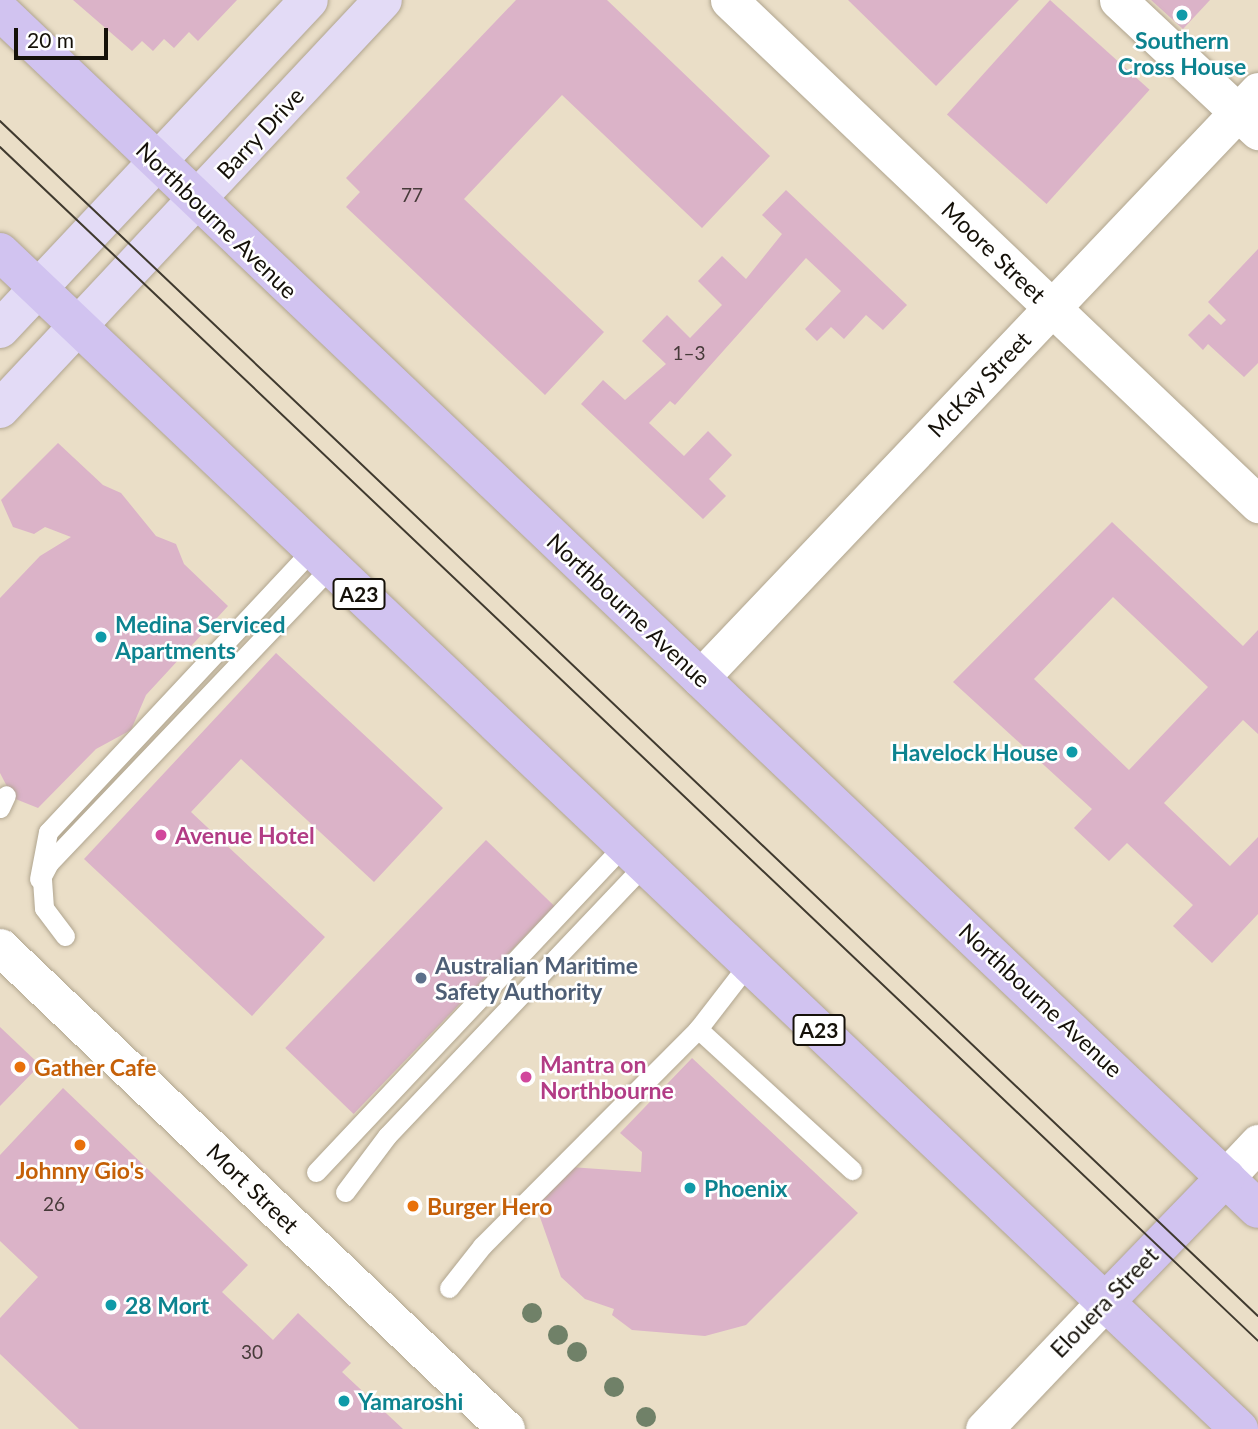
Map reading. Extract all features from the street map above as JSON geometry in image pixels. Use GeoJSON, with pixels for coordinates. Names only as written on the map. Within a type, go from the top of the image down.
{"type":"FeatureCollection","features":[{"type":"Feature","properties":{"kind":"highway","name":"Northbourne Avenue"},"geometry":{"type":"LineString","coordinates":[[0,11],[1258,1209]]}},
{"type":"Feature","properties":{"kind":"highway","name":"A23"},"geometry":{"type":"LineString","coordinates":[[0,252],[1239,1429]]}},
{"type":"Feature","properties":{"kind":"highway","name":"Elouera Street"},"geometry":{"type":"LineString","coordinates":[[1104,1303],[1226,1177]]}},
{"type":"Feature","properties":{"kind":"main road"},"geometry":{"type":"LineString","coordinates":[[0,329],[309,0]]}},
{"type":"Feature","properties":{"kind":"main road","name":"Barry Drive"},"geometry":{"type":"LineString","coordinates":[[0,409],[383,0]]}},
{"type":"Feature","properties":{"kind":"street","name":"Moore Street"},"geometry":{"type":"LineString","coordinates":[[729,0],[1258,504]]}},
{"type":"Feature","properties":{"kind":"street"},"geometry":{"type":"LineString","coordinates":[[1118,0],[1252,111]]}},
{"type":"Feature","properties":{"kind":"street","name":"McKay Street"},"geometry":{"type":"LineString","coordinates":[[700,678],[1052,308],[1252,111]]}},
{"type":"Feature","properties":{"kind":"street","name":"Mort Street"},"geometry":{"type":"LineString","coordinates":[[0,947],[506,1429]]}},
{"type":"Feature","properties":{"kind":"street"},"geometry":{"type":"LineString","coordinates":[[1226,1177],[1258,1143]]}},
{"type":"Feature","properties":{"kind":"street","name":"Elouera Street"},"geometry":{"type":"LineString","coordinates":[[984,1429],[1104,1303]]}},
{"type":"Feature","properties":{"kind":"lane"},"geometry":{"type":"LineString","coordinates":[[41,891],[49,863],[280,621],[322,558]]}},
{"type":"Feature","properties":{"kind":"lane"},"geometry":{"type":"LineString","coordinates":[[65,936],[52,924],[41,891],[39,859],[48,832],[322,558]]}},
{"type":"Feature","properties":{"kind":"lane"},"geometry":{"type":"LineString","coordinates":[[345,1192],[387,1136],[584,928],[635,854]]}},
{"type":"Feature","properties":{"kind":"lane"},"geometry":{"type":"LineString","coordinates":[[316,1171],[635,854]]}},
{"type":"Feature","properties":{"kind":"lane"},"geometry":{"type":"LineString","coordinates":[[449,1288],[492,1236],[698,1030],[748,963]]}},
{"type":"Feature","properties":{"kind":"lane"},"geometry":{"type":"LineString","coordinates":[[698,1030],[852,1170]]}},
{"type":"Feature","properties":{"kind":"building"},"geometry":{"type":"Polygon","coordinates":[[[73,0],[237,0],[198,41],[189,32],[174,48],[164,39],[153,51],[142,41],[132,51],[73,0]]]}},
{"type":"Feature","properties":{"kind":"building"},"geometry":{"type":"Polygon","coordinates":[[[516,0],[607,0],[770,156],[702,228],[562,95],[464,199],[604,332],[545,395],[346,207],[360,192],[346,178],[516,0]]]}},
{"type":"Feature","properties":{"kind":"building"},"geometry":{"type":"Polygon","coordinates":[[[848,0],[1019,0],[936,86],[848,0]]]}},
{"type":"Feature","properties":{"kind":"building"},"geometry":{"type":"Polygon","coordinates":[[[1050,0],[1150,90],[1047,204],[947,114],[1050,0]]]}},
{"type":"Feature","properties":{"kind":"building","name":"Southern Cross House"},"geometry":{"type":"Polygon","coordinates":[[[1151,0],[1210,0],[1183,29],[1151,0]]]}},
{"type":"Feature","properties":{"kind":"building"},"geometry":{"type":"Polygon","coordinates":[[[786,190],[907,305],[883,330],[866,315],[844,339],[831,327],[817,341],[805,329],[841,291],[806,258],[675,405],[670,401],[649,423],[684,456],[708,431],[732,455],[709,479],[726,496],[703,519],[581,404],[603,380],[625,400],[666,364],[642,341],[667,315],[690,338],[722,305],[698,281],[722,256],[746,279],[782,234],[762,215],[786,190]]]}},
{"type":"Feature","properties":{"kind":"building"},"geometry":{"type":"Polygon","coordinates":[[[1258,249],[1258,363],[1244,377],[1208,344],[1203,350],[1188,335],[1209,314],[1221,325],[1226,320],[1208,302],[1258,249]]]}},
{"type":"Feature","properties":{"kind":"building","name":"Medina Serviced Apartments"},"geometry":{"type":"Polygon","coordinates":[[[58,443],[103,485],[121,493],[156,536],[176,544],[184,564],[228,606],[146,695],[131,730],[96,749],[38,808],[13,798],[0,773],[0,598],[40,556],[71,537],[45,527],[34,534],[13,527],[1,500],[58,443]]]}},
{"type":"Feature","properties":{"kind":"building","name":"Havelock House"},"geometry":{"type":"Polygon","coordinates":[[[1112,522],[1243,646],[1258,630],[1258,734],[1243,720],[1164,803],[1230,866],[1258,837],[1258,914],[1212,963],[1173,926],[1193,905],[1127,843],[1109,861],[1074,828],[1092,809],[953,682],[1112,522]],[[1113,597],[1034,679],[1129,770],[1208,687],[1113,597]]]}},
{"type":"Feature","properties":{"kind":"building","name":"Avenue Hotel"},"geometry":{"type":"Polygon","coordinates":[[[276,653],[443,808],[374,882],[241,759],[191,812],[325,937],[252,1016],[84,859],[276,653]]]}},
{"type":"Feature","properties":{"kind":"building","name":"Australian Maritime Safety Authority"},"geometry":{"type":"Polygon","coordinates":[[[486,840],[554,906],[354,1114],[285,1048],[486,840]]]}},
{"type":"Feature","properties":{"kind":"building"},"geometry":{"type":"Polygon","coordinates":[[[0,1027],[40,1065],[0,1106],[0,1027]]]}},
{"type":"Feature","properties":{"kind":"building","name":"Phoenix"},"geometry":{"type":"Polygon","coordinates":[[[692,1058],[858,1213],[746,1325],[705,1336],[632,1330],[612,1315],[614,1309],[585,1299],[561,1277],[535,1203],[570,1167],[641,1172],[642,1152],[620,1133],[692,1058]]]}},
{"type":"Feature","properties":{"kind":"building"},"geometry":{"type":"Polygon","coordinates":[[[63,1088],[248,1265],[222,1292],[273,1340],[298,1313],[351,1363],[342,1372],[403,1429],[79,1429],[0,1354],[0,1318],[38,1277],[0,1241],[0,1155],[63,1088]]]}},
{"type":"Feature","properties":{"kind":"tram line"},"geometry":{"type":"LineString","coordinates":[[0,121],[1258,1316]]}},
{"type":"Feature","properties":{"kind":"tram line"},"geometry":{"type":"LineString","coordinates":[[0,147],[1258,1341]]}},
{"type":"Feature","properties":{"kind":"place","name":"Southern Cross House"},"geometry":{"type":"Point","coordinates":[1182,15]}},
{"type":"Feature","properties":{"kind":"place","name":"Medina Serviced Apartments"},"geometry":{"type":"Point","coordinates":[101,637]}},
{"type":"Feature","properties":{"kind":"place","name":"Havelock House"},"geometry":{"type":"Point","coordinates":[1072,752]}},
{"type":"Feature","properties":{"kind":"place","name":"Avenue Hotel"},"geometry":{"type":"Point","coordinates":[161,835]}},
{"type":"Feature","properties":{"kind":"place","name":"Australian Maritime Safety Authority"},"geometry":{"type":"Point","coordinates":[421,978]}},
{"type":"Feature","properties":{"kind":"place","name":"Gather Cafe"},"geometry":{"type":"Point","coordinates":[20,1067]}},
{"type":"Feature","properties":{"kind":"place","name":"Mantra on Northbourne"},"geometry":{"type":"Point","coordinates":[526,1077]}},
{"type":"Feature","properties":{"kind":"place","name":"Johnny Gio's"},"geometry":{"type":"Point","coordinates":[80,1145]}},
{"type":"Feature","properties":{"kind":"place","name":"Phoenix"},"geometry":{"type":"Point","coordinates":[690,1188]}},
{"type":"Feature","properties":{"kind":"place","name":"Burger Hero"},"geometry":{"type":"Point","coordinates":[413,1206]}},
{"type":"Feature","properties":{"kind":"place","name":"28 Mort"},"geometry":{"type":"Point","coordinates":[111,1305]}},
{"type":"Feature","properties":{"kind":"place","name":"Yamaroshi"},"geometry":{"type":"Point","coordinates":[344,1401]}}]}
